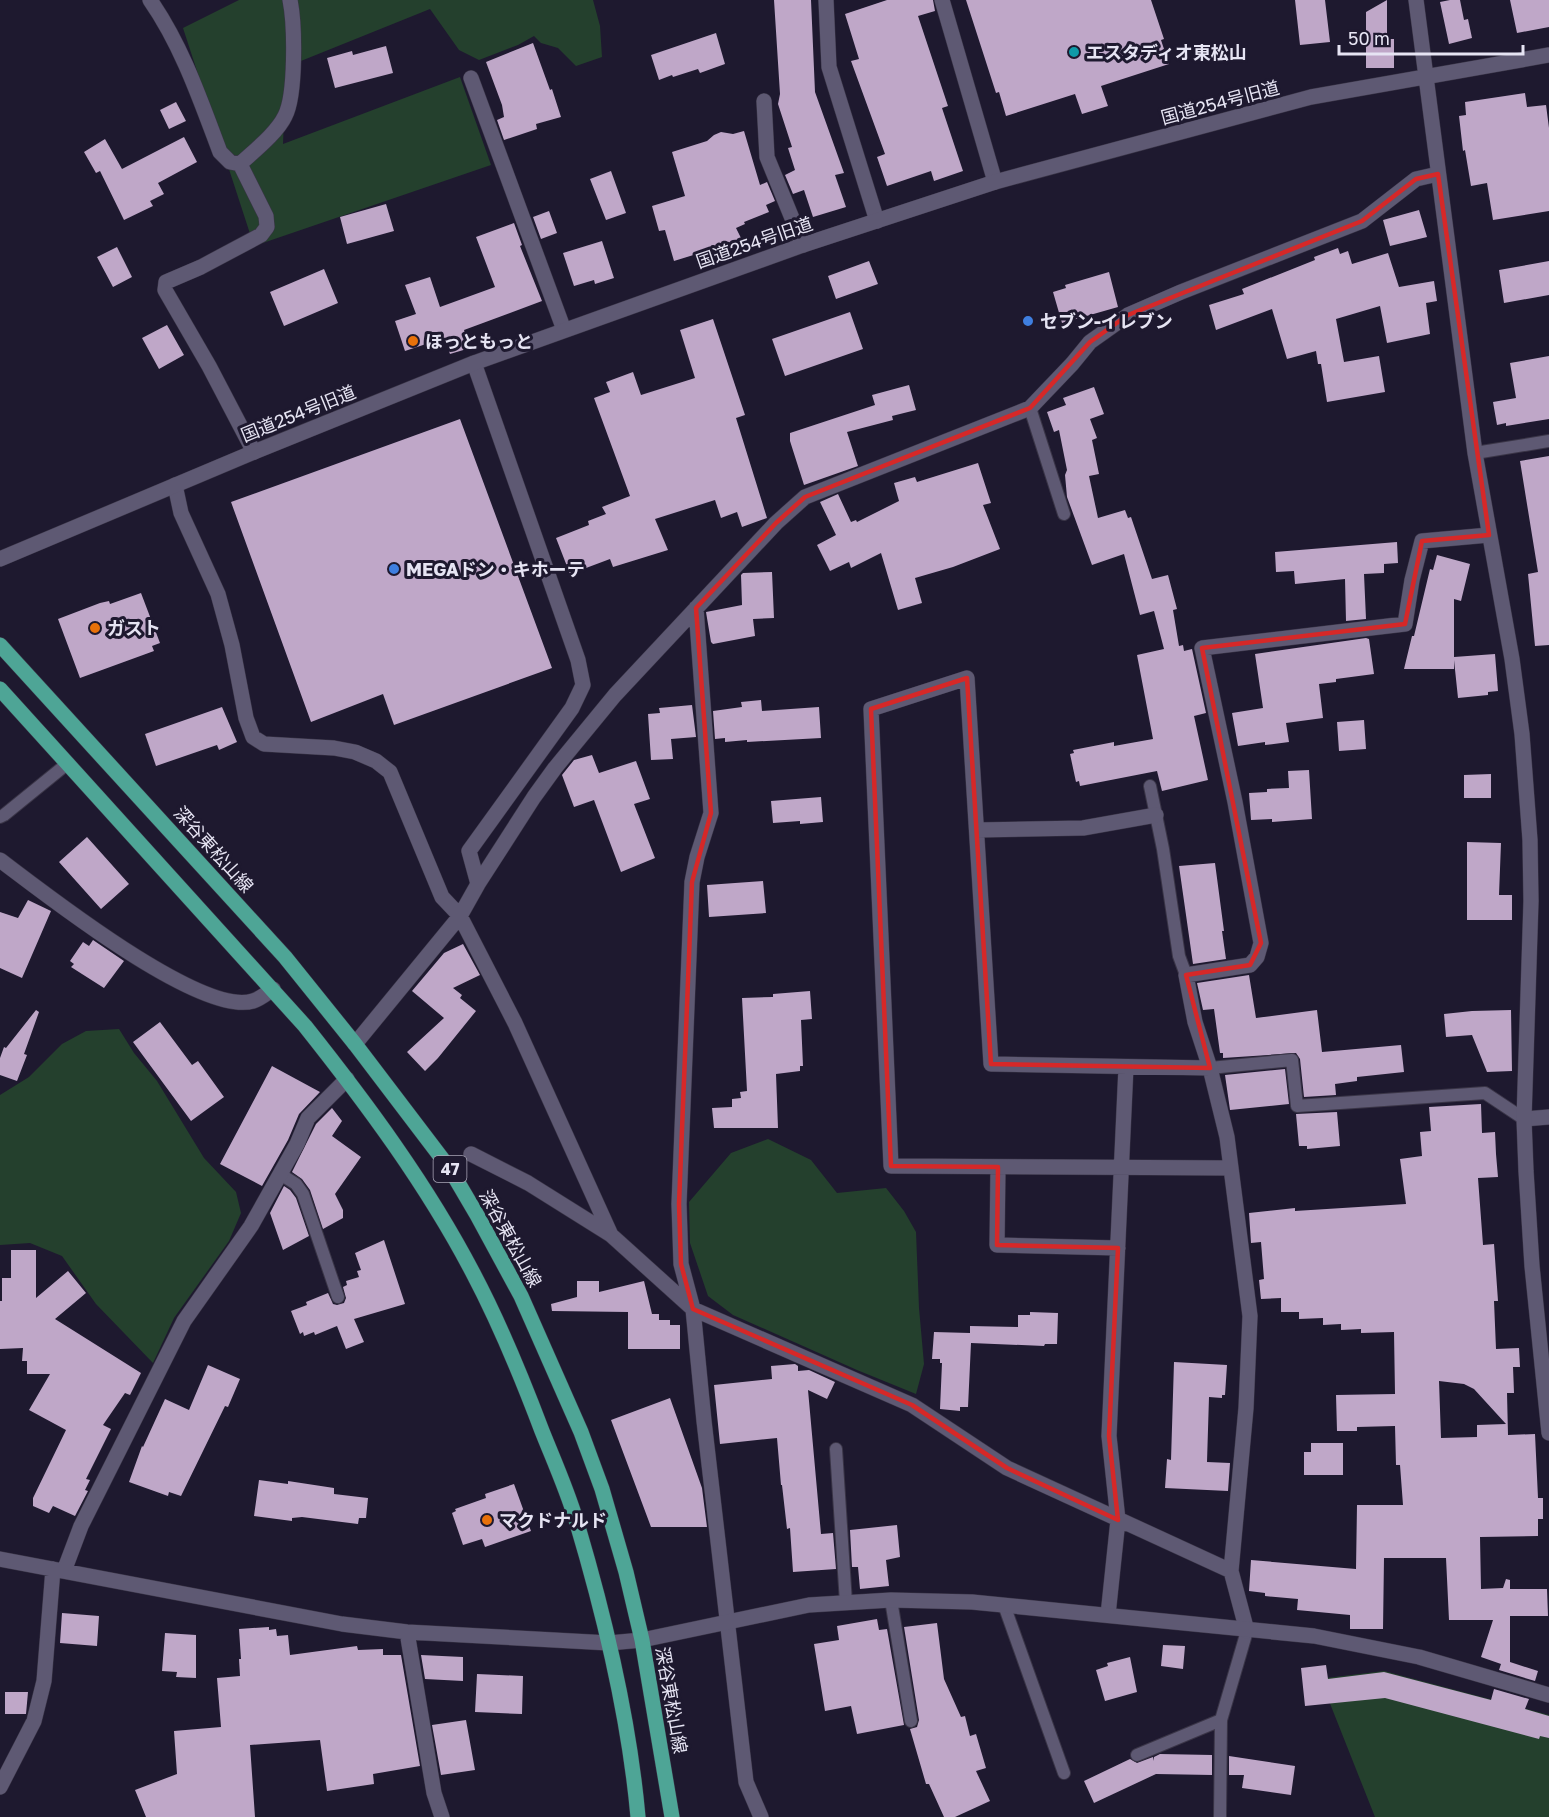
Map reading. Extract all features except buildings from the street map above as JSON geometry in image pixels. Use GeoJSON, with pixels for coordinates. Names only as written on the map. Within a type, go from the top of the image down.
{"type":"FeatureCollection","features":[{"type":"Feature","properties":{"kind":"main road","name":"深谷東松山線"},"geometry":{"type":"LineString","coordinates":[[0,645],[285,957],[355,1044],[450,1169],[521,1296],[581,1432],[602,1489],[626,1572],[642,1640],[672,1817]]}},
{"type":"Feature","properties":{"kind":"main road","name":"47"},"geometry":{"type":"LineString","coordinates":[[0,689],[305,1026],[347,1079],[412,1171],[474,1274],[514,1359],[576,1518],[609,1643],[633,1761],[638,1817]]}},
{"type":"Feature","properties":{"kind":"street"},"geometry":{"type":"LineString","coordinates":[[150,0],[165,21],[187,66],[220,152],[230,162],[240,164]]}},
{"type":"Feature","properties":{"kind":"street"},"geometry":{"type":"LineString","coordinates":[[240,164],[266,140],[285,116],[293,82],[290,0]]}},
{"type":"Feature","properties":{"kind":"street"},"geometry":{"type":"LineString","coordinates":[[826,0],[829,67],[877,221]]}},
{"type":"Feature","properties":{"kind":"street"},"geometry":{"type":"LineString","coordinates":[[942,0],[994,182]]}},
{"type":"Feature","properties":{"kind":"street"},"geometry":{"type":"LineString","coordinates":[[1416,0],[1475,453],[1522,734],[1530,840],[1531,901],[1524,1119],[1532,1266],[1544,1337],[1549,1432]]}},
{"type":"Feature","properties":{"kind":"street","name":"国道254号旧道"},"geometry":{"type":"LineString","coordinates":[[0,560],[254,452],[474,363],[803,245],[994,182],[1311,98],[1549,55]]}},
{"type":"Feature","properties":{"kind":"street"},"geometry":{"type":"LineString","coordinates":[[471,78],[564,330]]}},
{"type":"Feature","properties":{"kind":"street"},"geometry":{"type":"LineString","coordinates":[[764,101],[766,158],[803,245]]}},
{"type":"Feature","properties":{"kind":"street"},"geometry":{"type":"LineString","coordinates":[[240,164],[266,216],[267,227],[261,235],[201,267],[165,282],[165,290],[209,366],[254,452]]}},
{"type":"Feature","properties":{"kind":"street"},"geometry":{"type":"LineString","coordinates":[[355,1044],[460,916],[478,884],[555,768],[615,695],[776,523],[805,497],[1030,408],[1090,342],[1128,315],[1362,221],[1416,179],[1438,174]]}},
{"type":"Feature","properties":{"kind":"street"},"geometry":{"type":"LineString","coordinates":[[474,363],[578,660],[583,685],[572,708],[469,851],[478,884]]}},
{"type":"Feature","properties":{"kind":"street"},"geometry":{"type":"LineString","coordinates":[[176,485],[181,513],[218,594],[232,645],[246,718],[253,737],[264,744],[334,748],[355,752],[376,761],[390,772],[442,897],[460,916],[515,1023],[611,1235]]}},
{"type":"Feature","properties":{"kind":"street"},"geometry":{"type":"LineString","coordinates":[[1247,1630],[1231,1571],[1246,1408],[1250,1316],[1227,1137],[1210,1068],[1195,1022],[1186,975],[1250,965],[1257,957],[1261,943],[1235,802],[1202,648],[1405,624],[1412,580],[1422,541],[1489,535]]}},
{"type":"Feature","properties":{"kind":"street"},"geometry":{"type":"LineString","coordinates":[[696,608],[711,813],[697,857],[692,882],[679,1204],[681,1264],[693,1309],[746,1782],[761,1817]]}},
{"type":"Feature","properties":{"kind":"street"},"geometry":{"type":"LineString","coordinates":[[1210,1068],[991,1064],[967,678],[871,709],[891,1166],[1231,1168]]}},
{"type":"Feature","properties":{"kind":"street"},"geometry":{"type":"LineString","coordinates":[[977,830],[1083,828],[1156,815]]}},
{"type":"Feature","properties":{"kind":"street"},"geometry":{"type":"LineString","coordinates":[[0,860],[68,911],[153,968],[207,993],[239,1001],[253,1001],[273,989]]}},
{"type":"Feature","properties":{"kind":"street"},"geometry":{"type":"LineString","coordinates":[[1108,1616],[1118,1520],[1109,1436],[1126,1067]]}},
{"type":"Feature","properties":{"kind":"street"},"geometry":{"type":"LineString","coordinates":[[0,1787],[34,1721],[44,1681],[59,1570],[184,1321],[251,1226],[297,1144],[308,1118],[347,1079]]}},
{"type":"Feature","properties":{"kind":"street"},"geometry":{"type":"LineString","coordinates":[[1524,1119],[1549,1117]]}},
{"type":"Feature","properties":{"kind":"street"},"geometry":{"type":"LineString","coordinates":[[471,1155],[528,1184],[611,1235],[693,1309],[912,1405],[1007,1468],[1231,1571]]}},
{"type":"Feature","properties":{"kind":"street"},"geometry":{"type":"LineString","coordinates":[[998,1167],[997,1245],[1118,1248]]}},
{"type":"Feature","properties":{"kind":"street"},"geometry":{"type":"LineString","coordinates":[[0,1559],[342,1624],[407,1632],[609,1643],[642,1640],[809,1605],[891,1600],[1004,1605],[1314,1636],[1460,1667],[1549,1695]]}},
{"type":"Feature","properties":{"kind":"street"},"geometry":{"type":"LineString","coordinates":[[407,1632],[434,1793],[442,1817]]}},
{"type":"Feature","properties":{"kind":"lane"},"geometry":{"type":"LineString","coordinates":[[1030,408],[1064,514]]}},
{"type":"Feature","properties":{"kind":"lane"},"geometry":{"type":"LineString","coordinates":[[1475,453],[1549,441]]}},
{"type":"Feature","properties":{"kind":"lane"},"geometry":{"type":"LineString","coordinates":[[0,817],[68,763]]}},
{"type":"Feature","properties":{"kind":"lane"},"geometry":{"type":"LineString","coordinates":[[1150,786],[1179,956],[1186,975]]}},
{"type":"Feature","properties":{"kind":"lane"},"geometry":{"type":"LineString","coordinates":[[1210,1068],[1292,1060],[1297,1106],[1485,1093],[1524,1119]]}},
{"type":"Feature","properties":{"kind":"lane"},"geometry":{"type":"LineString","coordinates":[[280,1174],[296,1184],[303,1194],[338,1297]]}},
{"type":"Feature","properties":{"kind":"lane"},"geometry":{"type":"LineString","coordinates":[[836,1449],[846,1603]]}},
{"type":"Feature","properties":{"kind":"lane"},"geometry":{"type":"LineString","coordinates":[[891,1600],[911,1721]]}},
{"type":"Feature","properties":{"kind":"lane"},"geometry":{"type":"LineString","coordinates":[[1004,1605],[1064,1773]]}},
{"type":"Feature","properties":{"kind":"lane"},"geometry":{"type":"LineString","coordinates":[[1220,1817],[1221,1720],[1247,1630]]}},
{"type":"Feature","properties":{"kind":"lane"},"geometry":{"type":"LineString","coordinates":[[1137,1755],[1221,1720]]}},
{"type":"Feature","properties":{"kind":"highlighted area"},"geometry":{"type":"Polygon","coordinates":[[[1438,174],[1489,535],[1422,541],[1405,624],[1202,648],[1261,943],[1250,965],[1186,975],[1210,1068],[991,1064],[967,678],[871,709],[891,1166],[998,1167],[997,1245],[1118,1248],[1109,1436],[1118,1520],[1007,1468],[912,1405],[693,1309],[681,1264],[679,1204],[692,882],[711,813],[696,608],[776,523],[805,497],[1030,408],[1090,342],[1128,315],[1362,221],[1416,179],[1438,174]]]}},
{"type":"Feature","properties":{"kind":"green space"},"geometry":{"type":"Polygon","coordinates":[[[239,0],[593,0],[600,26],[602,57],[576,66],[558,48],[541,43],[534,36],[518,45],[479,60],[459,50],[430,9],[286,67],[283,144],[460,77],[491,165],[254,246],[183,28],[239,0]]]}},
{"type":"Feature","properties":{"kind":"green space"},"geometry":{"type":"Polygon","coordinates":[[[119,1029],[134,1053],[157,1081],[204,1158],[236,1192],[241,1213],[229,1241],[174,1318],[153,1363],[96,1304],[62,1256],[30,1243],[0,1245],[0,1095],[29,1077],[62,1044],[86,1031],[119,1029]]]}},
{"type":"Feature","properties":{"kind":"green space"},"geometry":{"type":"Polygon","coordinates":[[[768,1139],[811,1160],[837,1193],[886,1188],[904,1211],[916,1232],[924,1364],[916,1394],[733,1315],[708,1296],[690,1243],[689,1202],[731,1153],[768,1139]]]}},
{"type":"Feature","properties":{"kind":"green space"},"geometry":{"type":"Polygon","coordinates":[[[1384,1671],[1549,1715],[1549,1817],[1375,1817],[1329,1701],[1326,1678],[1384,1671]]]}},
{"type":"Feature","properties":{"kind":"place","name":"エスタディオ東松山"},"geometry":{"type":"Point","coordinates":[1074,52]}},
{"type":"Feature","properties":{"kind":"place","name":"セブン-イレブン"},"geometry":{"type":"Point","coordinates":[1028,321]}},
{"type":"Feature","properties":{"kind":"place","name":"ほっともっと"},"geometry":{"type":"Point","coordinates":[413,341]}},
{"type":"Feature","properties":{"kind":"place","name":"MEGAドン・キホーテ"},"geometry":{"type":"Point","coordinates":[394,569]}},
{"type":"Feature","properties":{"kind":"place","name":"ガスト"},"geometry":{"type":"Point","coordinates":[95,628]}},
{"type":"Feature","properties":{"kind":"place","name":"マクドナルド"},"geometry":{"type":"Point","coordinates":[487,1520]}}]}
